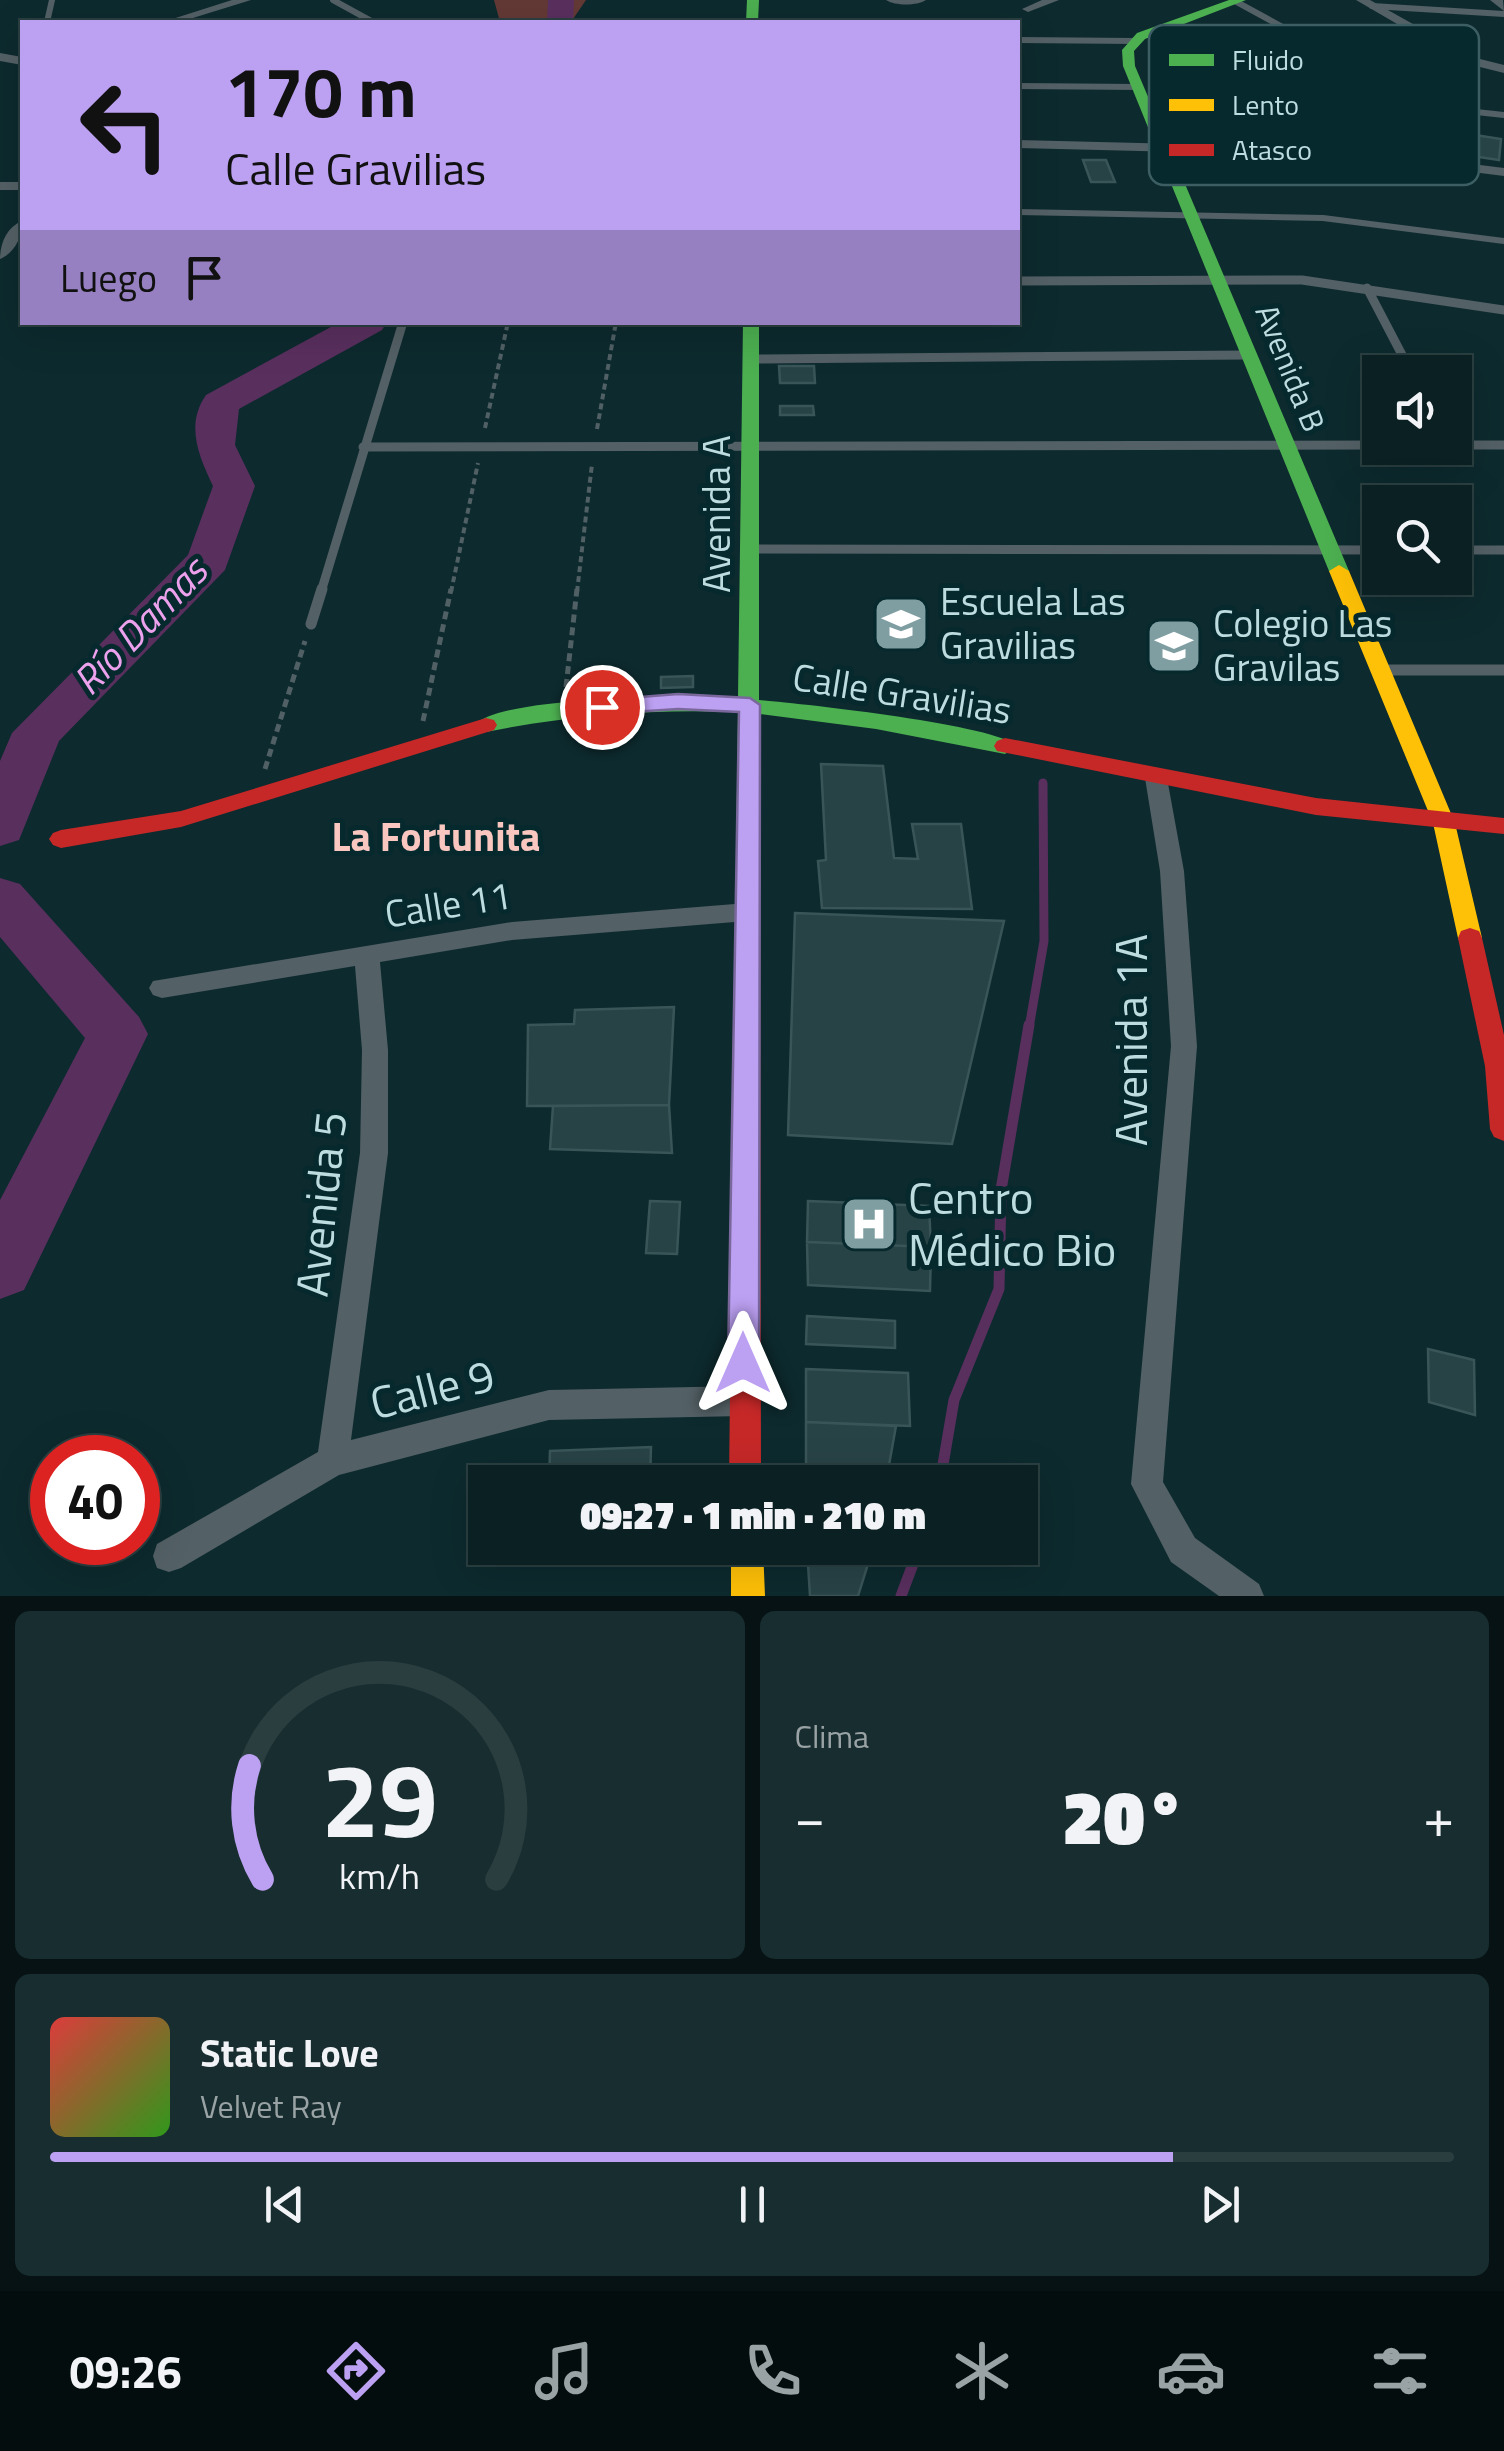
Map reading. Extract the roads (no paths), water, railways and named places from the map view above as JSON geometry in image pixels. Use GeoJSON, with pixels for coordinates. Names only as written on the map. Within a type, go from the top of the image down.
{"type":"FeatureCollection","features":[{"type":"Feature","properties":{"kind":"street"},"geometry":{"type":"LineString","coordinates":[[177,20],[245,0]]}},
{"type":"Feature","properties":{"kind":"street"},"geometry":{"type":"LineString","coordinates":[[892,0],[920,0]]}},
{"type":"Feature","properties":{"kind":"street"},"geometry":{"type":"LineString","coordinates":[[1175,25],[1238,0]]}},
{"type":"Feature","properties":{"kind":"street"},"geometry":{"type":"LineString","coordinates":[[1496,0],[1504,11]]}},
{"type":"Feature","properties":{"kind":"street"},"geometry":{"type":"LineString","coordinates":[[1028,8],[1047,1]]}},
{"type":"Feature","properties":{"kind":"street"},"geometry":{"type":"LineString","coordinates":[[1367,3],[1406,25]]}},
{"type":"Feature","properties":{"kind":"street"},"geometry":{"type":"LineString","coordinates":[[1135,41],[1149,35]]}},
{"type":"Feature","properties":{"kind":"street","name":"Avenida B"},"geometry":{"type":"LineString","coordinates":[[1135,41],[1128,50],[1149,114]]}},
{"type":"Feature","properties":{"kind":"street"},"geometry":{"type":"LineString","coordinates":[[1479,63],[1504,69]]}},
{"type":"Feature","properties":{"kind":"street"},"geometry":{"type":"LineString","coordinates":[[1020,144],[1149,144]]}},
{"type":"Feature","properties":{"kind":"street"},"geometry":{"type":"LineString","coordinates":[[1479,169],[1504,172]]}},
{"type":"Feature","properties":{"kind":"street","name":"Avenida B"},"geometry":{"type":"LineString","coordinates":[[1180,185],[1444,823],[1498,1066],[1504,1129]]}},
{"type":"Feature","properties":{"kind":"street"},"geometry":{"type":"LineString","coordinates":[[0,254],[20,228]]}},
{"type":"Feature","properties":{"kind":"street","name":"Avenida A"},"geometry":{"type":"LineString","coordinates":[[745,1465],[752,325]]}},
{"type":"Feature","properties":{"kind":"street","name":"Calle Gravilias"},"geometry":{"type":"LineString","coordinates":[[61,839],[180,819],[418,744],[564,710],[678,702],[750,705],[949,734],[1156,778],[1444,823],[1504,826]]}},
{"type":"Feature","properties":{"kind":"street","name":"Avenida 1A"},"geometry":{"type":"LineString","coordinates":[[1156,778],[1172,872],[1184,1046],[1147,1484],[1184,1550],[1247,1596]]}},
{"type":"Feature","properties":{"kind":"street","name":"Calle 11"},"geometry":{"type":"LineString","coordinates":[[162,988],[512,931],[747,912]]}},
{"type":"Feature","properties":{"kind":"street","name":"Avenida 5"},"geometry":{"type":"LineString","coordinates":[[332,1460],[374,1153],[375,1050],[367,956]]}},
{"type":"Feature","properties":{"kind":"street","name":"Calle 9"},"geometry":{"type":"LineString","coordinates":[[169,1556],[332,1460],[548,1406],[743,1401]]}},
{"type":"Feature","properties":{"kind":"street"},"geometry":{"type":"LineString","coordinates":[[747,1565],[748,1596]]}},
{"type":"Feature","properties":{"kind":"lane"},"geometry":{"type":"LineString","coordinates":[[333,0],[370,20]]}},
{"type":"Feature","properties":{"kind":"lane"},"geometry":{"type":"LineString","coordinates":[[1238,0],[1283,25]]}},
{"type":"Feature","properties":{"kind":"lane"},"geometry":{"type":"LineString","coordinates":[[1367,3],[1504,11]]}},
{"type":"Feature","properties":{"kind":"lane"},"geometry":{"type":"LineString","coordinates":[[1020,40],[1135,41]]}},
{"type":"Feature","properties":{"kind":"lane"},"geometry":{"type":"LineString","coordinates":[[1020,86],[1137,87]]}},
{"type":"Feature","properties":{"kind":"lane"},"geometry":{"type":"LineString","coordinates":[[1479,112],[1504,115]]}},
{"type":"Feature","properties":{"kind":"lane"},"geometry":{"type":"LineString","coordinates":[[1020,212],[1192,212],[1350,220],[1443,229],[1504,241]]}},
{"type":"Feature","properties":{"kind":"lane"},"geometry":{"type":"LineString","coordinates":[[1020,280],[1219,279],[1368,288],[1504,310]]}},
{"type":"Feature","properties":{"kind":"lane"},"geometry":{"type":"LineString","coordinates":[[1368,288],[1402,355]]}},
{"type":"Feature","properties":{"kind":"lane"},"geometry":{"type":"LineString","coordinates":[[311,624],[401,325]]}},
{"type":"Feature","properties":{"kind":"lane"},"geometry":{"type":"LineString","coordinates":[[752,359],[1249,355]]}},
{"type":"Feature","properties":{"kind":"lane"},"geometry":{"type":"LineString","coordinates":[[1472,445],[1504,444]]}},
{"type":"Feature","properties":{"kind":"lane"},"geometry":{"type":"LineString","coordinates":[[363,448],[1362,445]]}},
{"type":"Feature","properties":{"kind":"lane"},"geometry":{"type":"LineString","coordinates":[[753,548],[1362,550]]}},
{"type":"Feature","properties":{"kind":"lane"},"geometry":{"type":"LineString","coordinates":[[1472,550],[1504,550]]}},
{"type":"Feature","properties":{"kind":"lane"},"geometry":{"type":"LineString","coordinates":[[1383,670],[1504,670]]}},
{"type":"Feature","properties":{"kind":"waterway","name":"Río Damas"},"geometry":{"type":"LineString","coordinates":[[560,20],[561,0]]}},
{"type":"Feature","properties":{"kind":"waterway","name":"Río Damas"},"geometry":{"type":"LineString","coordinates":[[0,826],[37,733],[209,560],[234,486],[214,445],[220,403],[363,325]]}},
{"type":"Feature","properties":{"kind":"waterway"},"geometry":{"type":"LineString","coordinates":[[1029,1028],[1044,941],[1043,783]]}},
{"type":"Feature","properties":{"kind":"waterway","name":"Río Damas"},"geometry":{"type":"LineString","coordinates":[[0,899],[118,1034],[0,1268]]}},
{"type":"Feature","properties":{"kind":"waterway"},"geometry":{"type":"LineString","coordinates":[[943,1465],[954,1400],[999,1289],[1001,1190],[1029,1025]]}},
{"type":"Feature","properties":{"kind":"waterway"},"geometry":{"type":"LineString","coordinates":[[901,1596],[913,1565]]}},
{"type":"Feature","properties":{"kind":"place","name":"Escuela Las Gravilias"},"geometry":{"type":"Point","coordinates":[901,624]}},
{"type":"Feature","properties":{"kind":"place","name":"Colegio Las Gravilas"},"geometry":{"type":"Point","coordinates":[1174,646]}},
{"type":"Feature","properties":{"kind":"place","name":"Centro Médico Bio"},"geometry":{"type":"Point","coordinates":[869,1224]}},
{"type":"Feature","properties":{"kind":"district","name":"La Fortunita"},"geometry":{"type":"Point","coordinates":[436,837]}}]}
